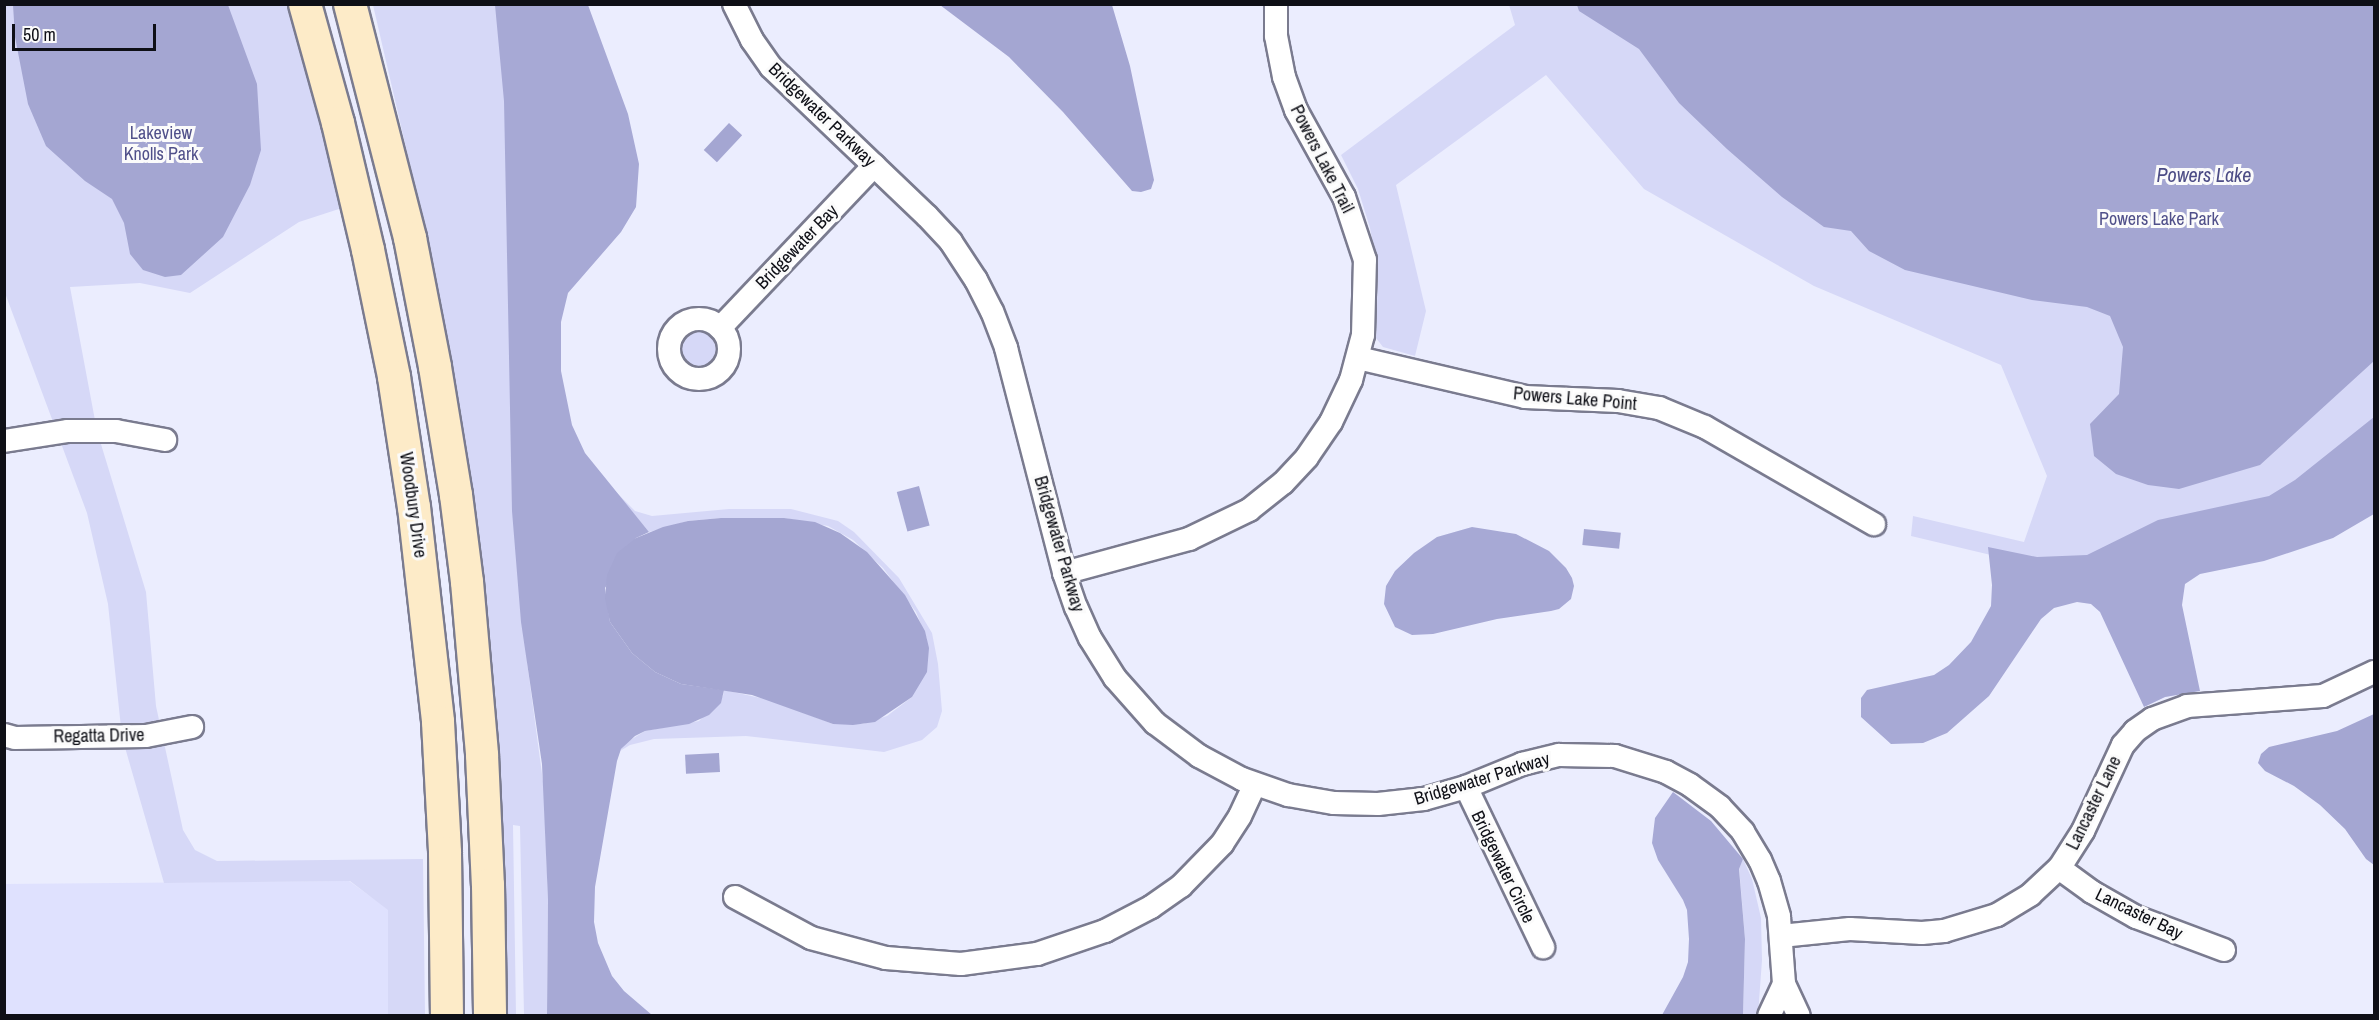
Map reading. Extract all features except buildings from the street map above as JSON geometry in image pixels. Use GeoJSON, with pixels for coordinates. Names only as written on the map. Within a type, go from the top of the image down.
{"type":"FeatureCollection","features":[{"type":"Feature","properties":{"kind":"main road","name":"Woodbury Drive"},"geometry":{"type":"LineString","coordinates":[[305,4],[335,112],[368,250],[392,367],[416,518],[438,733],[445,853],[447,1016]]}},
{"type":"Feature","properties":{"kind":"main road"},"geometry":{"type":"LineString","coordinates":[[350,4],[412,249],[435,367],[456,495],[470,614],[482,755],[488,885],[490,1016]]}},
{"type":"Feature","properties":{"kind":"street","name":"Bridgewater Parkway"},"geometry":{"type":"LineString","coordinates":[[734,4],[746,31],[771,67],[951,242],[987,300],[1006,348],[1064,573],[1090,638],[1115,678],[1138,706],[1186,748],[1221,769],[1255,784],[1311,800],[1356,804],[1412,801],[1466,787],[1522,764],[1566,755],[1615,756],[1666,772],[1713,802],[1748,839],[1769,881],[1781,936],[1784,984],[1799,1016]]}},
{"type":"Feature","properties":{"kind":"street","name":"Powers Lake Trail"},"geometry":{"type":"LineString","coordinates":[[1064,573],[1198,536],[1241,515],[1264,500],[1296,471],[1317,444],[1336,413],[1358,358],[1365,312],[1365,260],[1344,197],[1296,110],[1284,77],[1276,36],[1276,4]]}},
{"type":"Feature","properties":{"kind":"street","name":"Bridgewater Bay"},"geometry":{"type":"LineString","coordinates":[[720,328],[874,166]]}},
{"type":"Feature","properties":{"kind":"street","name":"Powers Lake Point"},"geometry":{"type":"LineString","coordinates":[[1358,358],[1525,397],[1618,401],[1659,408],[1711,430],[1874,524]]}},
{"type":"Feature","properties":{"kind":"street"},"geometry":{"type":"LineString","coordinates":[[4,441],[68,431],[116,431],[165,440]]}},
{"type":"Feature","properties":{"kind":"street","name":"Lancaster Lane"},"geometry":{"type":"LineString","coordinates":[[1781,936],[1850,929],[1930,932],[1966,926],[2013,907],[2037,890],[2059,868],[2083,831],[2123,745],[2135,731],[2152,719],[2187,706],[2323,696],[2374,672]]}},
{"type":"Feature","properties":{"kind":"street","name":"Regatta Drive"},"geometry":{"type":"LineString","coordinates":[[4,735],[15,738],[146,736],[192,727]]}},
{"type":"Feature","properties":{"kind":"street"},"geometry":{"type":"LineString","coordinates":[[735,897],[811,938],[886,958],[961,964],[1037,954],[1106,931],[1151,907],[1181,886],[1222,844],[1240,816],[1255,784]]}},
{"type":"Feature","properties":{"kind":"street","name":"Bridgewater Circle"},"geometry":{"type":"LineString","coordinates":[[1466,787],[1543,947]]}},
{"type":"Feature","properties":{"kind":"street","name":"Lancaster Bay"},"geometry":{"type":"LineString","coordinates":[[2059,868],[2092,892],[2136,917],[2224,950]]}},
{"type":"Feature","properties":{"kind":"street","name":"Bridgewater Parkway"},"geometry":{"type":"LineString","coordinates":[[1769,1016],[1784,984]]}},
{"type":"Feature","properties":{"kind":"shaded area"},"geometry":{"type":"Polygon","coordinates":[[[495,5],[588,5],[628,114],[639,164],[636,207],[621,232],[568,293],[561,322],[561,371],[572,425],[585,453],[649,532],[636,538],[605,588],[610,622],[632,653],[655,672],[681,684],[724,690],[721,703],[709,715],[689,724],[645,731],[635,736],[621,749],[617,761],[595,887],[594,922],[598,943],[612,976],[624,991],[652,1015],[547,1015],[548,900],[542,764],[521,622],[512,511],[504,101],[495,5]]]}},
{"type":"Feature","properties":{"kind":"shaded area"},"geometry":{"type":"Polygon","coordinates":[[[2374,417],[2374,514],[2333,538],[2264,561],[2200,574],[2185,584],[2182,605],[2200,691],[2165,697],[2144,707],[2100,612],[2091,604],[2077,602],[2054,608],[2041,619],[1989,696],[1947,733],[1923,743],[1891,744],[1861,717],[1861,698],[1867,690],[1934,675],[1949,665],[1971,642],[1991,606],[1992,585],[1988,547],[2037,557],[2087,555],[2158,520],[2269,496],[2295,480],[2374,417]]]}},
{"type":"Feature","properties":{"kind":"shaded area"},"geometry":{"type":"Polygon","coordinates":[[[1472,527],[1516,534],[1549,551],[1566,568],[1572,578],[1574,586],[1571,599],[1559,609],[1497,619],[1433,634],[1412,635],[1395,627],[1384,604],[1386,586],[1395,571],[1414,553],[1437,537],[1472,527]]]}},
{"type":"Feature","properties":{"kind":"shaded area"},"geometry":{"type":"Polygon","coordinates":[[[1673,792],[1711,821],[1743,859],[1739,869],[1745,939],[1743,1015],[1662,1015],[1683,977],[1688,962],[1687,910],[1658,860],[1652,843],[1655,818],[1673,792]]]}},
{"type":"Feature","properties":{"kind":"shaded area"},"geometry":{"type":"Polygon","coordinates":[[[349,881],[388,909],[388,1015],[5,1015],[4,884],[349,881]]]}},
{"type":"Feature","properties":{"kind":"green space","name":"Lakeview Knolls Park"},"geometry":{"type":"Polygon","coordinates":[[[5,5],[289,5],[342,208],[299,222],[190,293],[140,283],[70,287],[97,431],[146,592],[156,706],[183,830],[195,850],[217,861],[423,859],[425,1015],[388,1015],[388,910],[350,881],[164,883],[122,737],[108,604],[87,513],[5,293],[5,5]]]}},
{"type":"Feature","properties":{"kind":"green space"},"geometry":{"type":"Polygon","coordinates":[[[373,5],[512,5],[527,662],[544,789],[548,900],[547,1015],[524,1015],[520,826],[513,825],[516,1015],[506,1015],[501,772],[481,557],[461,419],[435,273],[373,5]]]}},
{"type":"Feature","properties":{"kind":"green space","name":"Powers Lake"},"geometry":{"type":"Polygon","coordinates":[[[1509,5],[2374,5],[2374,463],[2169,560],[2195,691],[2165,697],[2146,706],[2088,578],[1911,536],[1913,516],[2024,542],[2047,476],[2001,365],[1814,286],[1644,189],[1546,75],[1396,185],[1426,311],[1415,356],[1383,347],[1376,338],[1378,272],[1370,228],[1358,189],[1341,155],[1515,25],[1509,5]]]}},
{"type":"Feature","properties":{"kind":"green space"},"geometry":{"type":"Polygon","coordinates":[[[699,331],[712,336],[717,349],[712,362],[699,367],[686,362],[681,349],[686,336],[699,331]]]}},
{"type":"Feature","properties":{"kind":"green space"},"geometry":{"type":"Polygon","coordinates":[[[612,488],[635,511],[652,516],[729,509],[791,509],[838,521],[854,532],[899,578],[932,633],[938,664],[942,711],[937,727],[922,740],[884,752],[746,736],[654,739],[630,745],[620,751],[627,742],[645,731],[699,721],[723,696],[724,690],[770,700],[833,724],[863,724],[887,716],[912,697],[927,639],[916,612],[883,568],[853,540],[828,526],[784,518],[721,518],[688,521],[649,532],[612,488]]]}},
{"type":"Feature","properties":{"kind":"green space"},"geometry":{"type":"Polygon","coordinates":[[[1743,859],[1752,879],[1761,918],[1762,960],[1758,1015],[1743,1015],[1745,939],[1739,866],[1743,859]]]}},
{"type":"Feature","properties":{"kind":"water"},"geometry":{"type":"Polygon","coordinates":[[[13,5],[228,5],[257,84],[261,150],[250,185],[223,237],[181,275],[165,277],[143,270],[130,254],[124,223],[112,199],[85,181],[46,146],[28,104],[15,37],[13,5]]]}},
{"type":"Feature","properties":{"kind":"water"},"geometry":{"type":"Polygon","coordinates":[[[940,5],[1112,5],[1130,66],[1154,180],[1151,189],[1141,192],[1132,191],[1063,112],[1009,57],[940,5]]]}},
{"type":"Feature","properties":{"kind":"water","name":"Powers Lake"},"geometry":{"type":"Polygon","coordinates":[[[1577,5],[2374,5],[2374,361],[2260,465],[2179,489],[2148,485],[2116,474],[2094,456],[2090,424],[2119,394],[2123,347],[2110,316],[2087,307],[2032,300],[1905,270],[1869,251],[1851,231],[1824,227],[1782,197],[1679,103],[1639,49],[1579,11],[1577,5]]]}},
{"type":"Feature","properties":{"kind":"water"},"geometry":{"type":"Polygon","coordinates":[[[729,123],[742,135],[717,162],[704,150],[729,123]]]}},
{"type":"Feature","properties":{"kind":"water"},"geometry":{"type":"Polygon","coordinates":[[[919,486],[930,526],[907,532],[897,492],[919,486]]]}},
{"type":"Feature","properties":{"kind":"water"},"geometry":{"type":"Polygon","coordinates":[[[721,518],[784,518],[815,522],[840,533],[867,552],[905,595],[925,631],[929,648],[927,672],[912,697],[875,722],[853,725],[833,724],[752,695],[681,684],[655,672],[632,653],[610,622],[605,599],[607,575],[617,553],[636,538],[663,527],[688,521],[721,518]]]}},
{"type":"Feature","properties":{"kind":"water"},"geometry":{"type":"Polygon","coordinates":[[[1584,529],[1621,533],[1619,549],[1582,545],[1584,529]]]}},
{"type":"Feature","properties":{"kind":"water"},"geometry":{"type":"Polygon","coordinates":[[[2374,714],[2374,865],[2366,859],[2345,829],[2320,805],[2294,786],[2265,771],[2258,763],[2261,754],[2269,747],[2337,731],[2374,714]]]}},
{"type":"Feature","properties":{"kind":"water"},"geometry":{"type":"Polygon","coordinates":[[[719,753],[720,772],[686,774],[685,755],[719,753]]]}},
{"type":"Feature","properties":{"kind":"park label","name":"Powers Lake Park"},"geometry":{"type":"Point","coordinates":[2159,219]}}]}
